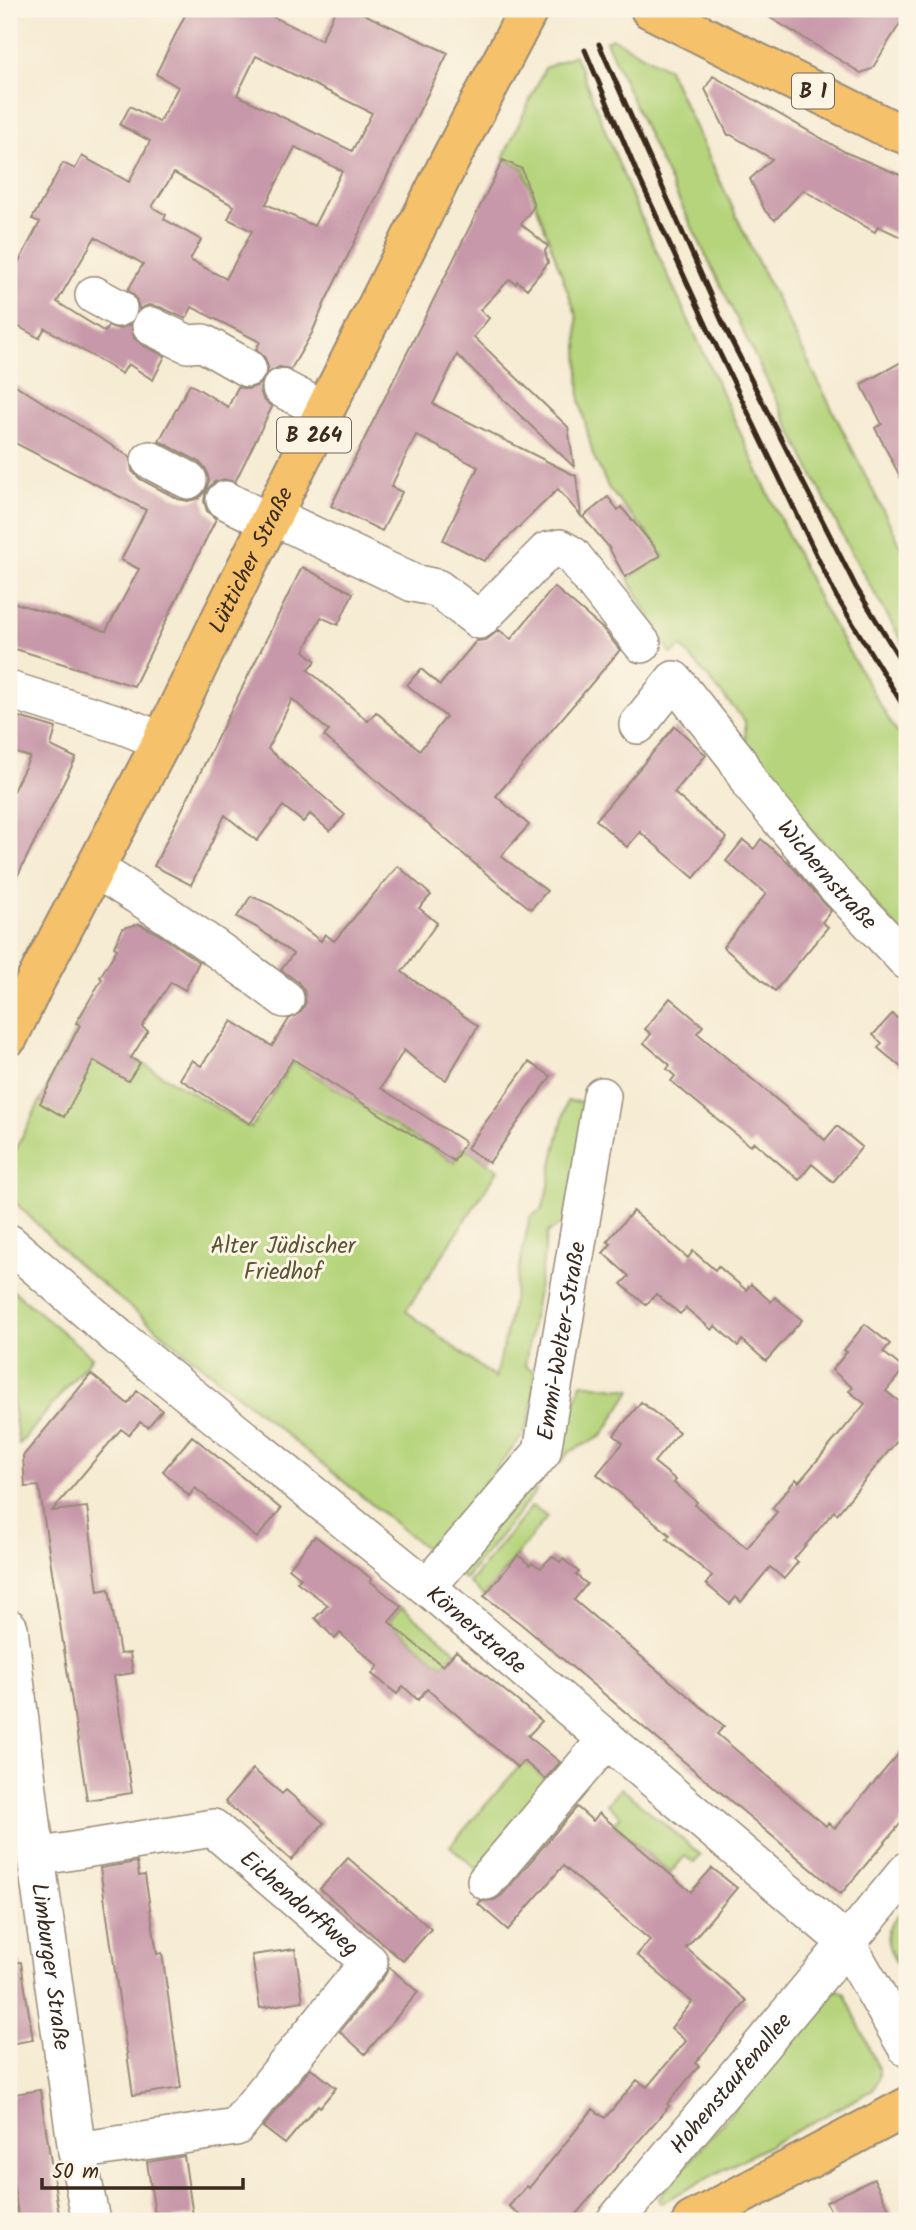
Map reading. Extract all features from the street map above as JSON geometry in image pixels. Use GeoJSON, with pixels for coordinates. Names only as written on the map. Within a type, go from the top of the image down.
{"type":"FeatureCollection","features":[{"type":"Feature","properties":{"kind":"main road","name":"Lütticher Straße"},"geometry":{"type":"LineString","coordinates":[[9,1036],[162,741],[325,411],[529,9]]}},
{"type":"Feature","properties":{"kind":"main road","name":"B 1"},"geometry":{"type":"LineString","coordinates":[[650,9],[907,135]]}},
{"type":"Feature","properties":{"kind":"main road"},"geometry":{"type":"LineString","coordinates":[[692,2221],[907,2107]]}},
{"type":"Feature","properties":{"kind":"street"},"geometry":{"type":"LineString","coordinates":[[150,326],[188,344],[203,343],[247,368]]}},
{"type":"Feature","properties":{"kind":"street"},"geometry":{"type":"LineString","coordinates":[[281,388],[325,411]]}},
{"type":"Feature","properties":{"kind":"street"},"geometry":{"type":"LineString","coordinates":[[150,460],[188,480]]}},
{"type":"Feature","properties":{"kind":"street"},"geometry":{"type":"LineString","coordinates":[[225,500],[413,583],[437,588],[479,620],[547,551],[560,548],[572,555],[642,644]]}},
{"type":"Feature","properties":{"kind":"street","name":"Wichernstraße"},"geometry":{"type":"LineString","coordinates":[[638,725],[674,680],[736,758],[751,785],[835,885],[907,961]]}},
{"type":"Feature","properties":{"kind":"street"},"geometry":{"type":"LineString","coordinates":[[9,690],[122,725],[162,741]]}},
{"type":"Feature","properties":{"kind":"street"},"geometry":{"type":"LineString","coordinates":[[95,869],[202,937],[285,999]]}},
{"type":"Feature","properties":{"kind":"street","name":"Emmi-Welter-Straße"},"geometry":{"type":"LineString","coordinates":[[427,1587],[542,1452],[601,1096]]}},
{"type":"Feature","properties":{"kind":"street","name":"Körnerstraße"},"geometry":{"type":"LineString","coordinates":[[9,1243],[118,1337],[427,1587],[846,1942],[907,2049]]}},
{"type":"Feature","properties":{"kind":"street","name":"Limburger Straße"},"geometry":{"type":"LineString","coordinates":[[9,1628],[36,1857],[77,2151],[91,2221]]}},
{"type":"Feature","properties":{"kind":"street"},"geometry":{"type":"LineString","coordinates":[[486,1881],[607,1739]]}},
{"type":"Feature","properties":{"kind":"street","name":"Eichendorffweg"},"geometry":{"type":"LineString","coordinates":[[36,1857],[213,1828],[369,1962],[236,2127],[77,2151]]}},
{"type":"Feature","properties":{"kind":"street","name":"Hohenstaufenallee"},"geometry":{"type":"LineString","coordinates":[[615,2221],[846,1942],[906,1874]]}},
{"type":"Feature","properties":{"kind":"green space"},"geometry":{"type":"Polygon","coordinates":[[[612,38],[668,69],[754,254],[907,558],[907,650],[847,545],[657,155],[606,41],[612,38]]]}},
{"type":"Feature","properties":{"kind":"green space"},"geometry":{"type":"Polygon","coordinates":[[[575,55],[635,204],[821,604],[907,747],[907,941],[746,753],[745,721],[682,647],[671,654],[628,578],[663,557],[656,544],[609,489],[593,455],[580,401],[577,317],[523,168],[503,158],[545,68],[575,55]]]}},
{"type":"Feature","properties":{"kind":"green space","name":"Alter Jüdischer Friedhof"},"geometry":{"type":"Polygon","coordinates":[[[78,1025],[251,1128],[293,1062],[454,1162],[463,1147],[498,1170],[406,1311],[495,1378],[530,1217],[542,1209],[548,1191],[567,1101],[586,1102],[566,1226],[560,1225],[548,1232],[525,1365],[535,1372],[534,1396],[528,1423],[523,1435],[447,1531],[435,1542],[424,1547],[76,1263],[9,1196],[9,1163],[78,1025]]]}},
{"type":"Feature","properties":{"kind":"green space"},"geometry":{"type":"Polygon","coordinates":[[[9,1287],[92,1357],[19,1445],[9,1381],[9,1287]]]}},
{"type":"Feature","properties":{"kind":"green space"},"geometry":{"type":"Polygon","coordinates":[[[581,1383],[631,1390],[602,1436],[569,1452],[561,1463],[552,1455],[565,1437],[581,1383]]]}},
{"type":"Feature","properties":{"kind":"green space"},"geometry":{"type":"Polygon","coordinates":[[[524,1490],[537,1490],[465,1579],[457,1573],[524,1490]]]}},
{"type":"Feature","properties":{"kind":"green space"},"geometry":{"type":"Polygon","coordinates":[[[532,1506],[547,1517],[484,1596],[469,1583],[532,1506]]]}},
{"type":"Feature","properties":{"kind":"green space"},"geometry":{"type":"Polygon","coordinates":[[[402,1607],[456,1651],[443,1666],[389,1622],[402,1607]]]}},
{"type":"Feature","properties":{"kind":"green space"},"geometry":{"type":"Polygon","coordinates":[[[524,1761],[557,1789],[482,1874],[450,1846],[524,1761]]]}},
{"type":"Feature","properties":{"kind":"green space"},"geometry":{"type":"Polygon","coordinates":[[[621,1788],[701,1855],[694,1863],[685,1856],[670,1873],[613,1824],[620,1816],[607,1804],[621,1788]]]}},
{"type":"Feature","properties":{"kind":"green space"},"geometry":{"type":"Polygon","coordinates":[[[907,1904],[907,1983],[887,1940],[890,1926],[907,1904]]]}},
{"type":"Feature","properties":{"kind":"green space"},"geometry":{"type":"Polygon","coordinates":[[[839,1990],[845,1994],[879,2070],[873,2090],[661,2203],[659,2197],[839,1990]]]}},
{"type":"Feature","properties":{"kind":"building"},"geometry":{"type":"Polygon","coordinates":[[[188,9],[257,9],[321,40],[336,9],[353,9],[448,53],[312,333],[291,369],[279,367],[267,374],[265,358],[256,349],[260,342],[192,307],[186,319],[160,307],[149,305],[139,309],[136,298],[128,290],[143,264],[95,237],[57,302],[105,332],[108,326],[119,329],[131,324],[134,338],[165,356],[153,380],[128,364],[122,374],[45,328],[39,338],[9,321],[9,280],[40,222],[32,219],[63,163],[75,169],[82,156],[129,182],[150,141],[120,125],[130,106],[159,122],[178,87],[156,74],[188,9]],[[256,56],[237,95],[352,151],[372,113],[256,56]],[[295,147],[266,204],[314,226],[342,171],[295,147]],[[174,173],[152,207],[166,215],[164,219],[201,240],[190,260],[226,279],[252,231],[228,219],[234,206],[174,173]]]}},
{"type":"Feature","properties":{"kind":"building"},"geometry":{"type":"Polygon","coordinates":[[[756,9],[907,9],[907,17],[899,25],[872,69],[861,73],[756,9]]]}},
{"type":"Feature","properties":{"kind":"building"},"geometry":{"type":"Polygon","coordinates":[[[713,76],[847,153],[907,178],[907,240],[878,226],[875,232],[803,190],[775,220],[765,211],[750,179],[772,159],[728,135],[705,89],[713,76]]]}},
{"type":"Feature","properties":{"kind":"building"},"geometry":{"type":"Polygon","coordinates":[[[503,160],[522,169],[534,206],[521,224],[548,246],[545,251],[548,263],[527,289],[510,279],[480,310],[489,318],[474,337],[568,427],[574,467],[457,355],[433,404],[576,476],[581,516],[558,489],[484,561],[443,540],[478,467],[416,435],[391,487],[402,492],[382,531],[331,506],[503,160]]]}},
{"type":"Feature","properties":{"kind":"building"},"geometry":{"type":"Polygon","coordinates":[[[907,359],[907,490],[875,428],[882,424],[861,384],[907,359]]]}},
{"type":"Feature","properties":{"kind":"building"},"geometry":{"type":"Polygon","coordinates":[[[9,381],[130,457],[132,471],[140,479],[178,499],[188,501],[199,498],[206,490],[209,480],[206,469],[198,461],[159,441],[190,384],[228,407],[238,387],[248,389],[261,382],[263,399],[272,407],[235,482],[224,479],[214,482],[206,491],[204,501],[207,511],[216,519],[134,686],[9,647],[9,601],[106,631],[139,569],[121,560],[146,510],[9,440],[9,381]]]}},
{"type":"Feature","properties":{"kind":"building"},"geometry":{"type":"Polygon","coordinates":[[[608,497],[618,510],[621,507],[660,556],[625,577],[608,546],[583,517],[608,497]]]}},
{"type":"Feature","properties":{"kind":"building"},"geometry":{"type":"Polygon","coordinates":[[[302,567],[353,593],[338,625],[321,617],[304,651],[316,661],[308,670],[368,721],[376,712],[420,750],[446,717],[407,685],[421,669],[440,685],[476,641],[486,640],[499,630],[511,639],[554,587],[603,629],[620,650],[496,796],[529,825],[501,856],[547,891],[531,909],[324,736],[329,731],[292,699],[268,749],[345,815],[330,831],[310,814],[303,822],[283,806],[257,841],[225,815],[191,885],[154,866],[302,567]]]}},
{"type":"Feature","properties":{"kind":"building"},"geometry":{"type":"Polygon","coordinates":[[[9,714],[56,728],[51,746],[76,758],[9,893],[9,799],[30,757],[9,751],[9,714]]]}},
{"type":"Feature","properties":{"kind":"building"},"geometry":{"type":"Polygon","coordinates":[[[675,726],[706,755],[674,793],[727,838],[694,878],[640,832],[627,847],[596,820],[675,726]]]}},
{"type":"Feature","properties":{"kind":"building"},"geometry":{"type":"Polygon","coordinates":[[[761,839],[789,863],[831,911],[822,922],[828,927],[775,991],[723,947],[766,894],[726,861],[743,840],[754,849],[761,839]]]}},
{"type":"Feature","properties":{"kind":"building"},"geometry":{"type":"Polygon","coordinates":[[[398,866],[431,895],[419,908],[437,923],[402,972],[478,1026],[446,1080],[424,1067],[404,1050],[381,1088],[465,1142],[454,1161],[293,1059],[250,1124],[180,1079],[192,1060],[201,1066],[232,1021],[272,1046],[289,1019],[301,1012],[306,1002],[304,990],[298,982],[281,970],[293,954],[258,928],[237,917],[251,896],[272,905],[321,941],[325,934],[334,941],[398,866]]]}},
{"type":"Feature","properties":{"kind":"building"},"geometry":{"type":"Polygon","coordinates":[[[139,924],[199,962],[185,990],[171,982],[142,1027],[148,1031],[131,1058],[140,1063],[128,1081],[94,1061],[64,1117],[40,1103],[80,1025],[76,1023],[117,949],[114,947],[123,928],[139,924]]]}},
{"type":"Feature","properties":{"kind":"building"},"geometry":{"type":"Polygon","coordinates":[[[670,998],[703,1026],[697,1033],[825,1140],[837,1126],[862,1147],[833,1182],[812,1164],[799,1180],[754,1142],[750,1146],[671,1081],[675,1076],[667,1069],[670,1065],[644,1043],[651,1034],[645,1029],[670,998]]]}},
{"type":"Feature","properties":{"kind":"building"},"geometry":{"type":"Polygon","coordinates":[[[892,1014],[907,1026],[907,1072],[878,1048],[882,1043],[873,1035],[892,1014]]]}},
{"type":"Feature","properties":{"kind":"building"},"geometry":{"type":"Polygon","coordinates":[[[529,1062],[551,1076],[489,1163],[467,1148],[529,1062]]]}},
{"type":"Feature","properties":{"kind":"building"},"geometry":{"type":"Polygon","coordinates":[[[633,1211],[688,1258],[693,1251],[715,1270],[718,1266],[746,1290],[751,1284],[771,1302],[775,1297],[802,1320],[766,1361],[742,1340],[738,1346],[715,1326],[712,1330],[686,1308],[680,1314],[656,1294],[646,1305],[621,1284],[629,1276],[603,1253],[611,1244],[607,1241],[633,1211]]]}},
{"type":"Feature","properties":{"kind":"building"},"geometry":{"type":"Polygon","coordinates":[[[865,1324],[890,1344],[883,1352],[904,1369],[886,1391],[907,1408],[907,1429],[837,1514],[834,1511],[794,1559],[798,1562],[784,1579],[770,1567],[741,1602],[736,1597],[730,1604],[706,1584],[712,1576],[667,1539],[670,1535],[597,1474],[623,1443],[614,1435],[641,1402],[679,1432],[654,1462],[697,1502],[695,1505],[747,1548],[777,1512],[772,1508],[796,1479],[799,1482],[865,1404],[849,1391],[853,1388],[832,1370],[865,1324]]]}},
{"type":"Feature","properties":{"kind":"building"},"geometry":{"type":"Polygon","coordinates":[[[91,1374],[128,1404],[137,1391],[162,1410],[148,1427],[140,1422],[129,1435],[121,1429],[52,1511],[87,1507],[98,1591],[109,1589],[120,1654],[130,1653],[133,1673],[114,1676],[132,1793],[87,1800],[39,1486],[25,1487],[23,1456],[91,1374]]]}},
{"type":"Feature","properties":{"kind":"building"},"geometry":{"type":"Polygon","coordinates":[[[192,1436],[281,1509],[257,1538],[195,1488],[189,1496],[163,1471],[192,1436]]]}},
{"type":"Feature","properties":{"kind":"building"},"geometry":{"type":"Polygon","coordinates":[[[315,1536],[372,1579],[370,1581],[402,1607],[389,1622],[416,1645],[443,1666],[456,1651],[542,1721],[528,1736],[560,1762],[545,1779],[524,1761],[518,1768],[427,1689],[418,1700],[403,1686],[397,1694],[372,1674],[378,1666],[340,1633],[335,1639],[315,1618],[328,1605],[297,1582],[301,1578],[289,1568],[315,1536]]]}},
{"type":"Feature","properties":{"kind":"building"},"geometry":{"type":"Polygon","coordinates":[[[518,1555],[530,1565],[532,1563],[541,1568],[552,1556],[560,1562],[563,1559],[579,1572],[576,1575],[587,1584],[574,1600],[724,1726],[717,1734],[826,1826],[828,1823],[835,1828],[907,1744],[907,1816],[841,1894],[521,1624],[484,1596],[518,1555]]]}},
{"type":"Feature","properties":{"kind":"building"},"geometry":{"type":"Polygon","coordinates":[[[253,1769],[282,1794],[286,1790],[324,1823],[291,1860],[225,1802],[253,1769]]]}},
{"type":"Feature","properties":{"kind":"building"},"geometry":{"type":"Polygon","coordinates":[[[577,1807],[593,1821],[599,1813],[691,1892],[712,1868],[737,1888],[686,1948],[747,2001],[695,2063],[699,2066],[667,2104],[669,2106],[570,2221],[527,2221],[509,2206],[527,2186],[529,2188],[593,2109],[605,2118],[637,2080],[647,2087],[686,2041],[671,2028],[692,2002],[637,1955],[650,1940],[563,1866],[508,1930],[478,1904],[502,1895],[577,1807]]]}},
{"type":"Feature","properties":{"kind":"building"},"geometry":{"type":"Polygon","coordinates":[[[348,1858],[431,1929],[403,1961],[320,1889],[348,1858]]]}},
{"type":"Feature","properties":{"kind":"building"},"geometry":{"type":"Polygon","coordinates":[[[137,1862],[139,1876],[145,1875],[157,1954],[162,1953],[181,2088],[133,2095],[100,1868],[137,1862]]]}},
{"type":"Feature","properties":{"kind":"building"},"geometry":{"type":"Polygon","coordinates":[[[295,1949],[303,2001],[260,2008],[252,1955],[295,1949]]]}},
{"type":"Feature","properties":{"kind":"building"},"geometry":{"type":"Polygon","coordinates":[[[21,1962],[33,2040],[9,2044],[9,1963],[21,1962]]]}},
{"type":"Feature","properties":{"kind":"building"},"geometry":{"type":"Polygon","coordinates":[[[389,1967],[418,1992],[365,2054],[340,2032],[389,1967]]]}},
{"type":"Feature","properties":{"kind":"building"},"geometry":{"type":"Polygon","coordinates":[[[311,2068],[336,2088],[285,2144],[263,2127],[311,2068]]]}},
{"type":"Feature","properties":{"kind":"building"},"geometry":{"type":"Polygon","coordinates":[[[40,2090],[60,2221],[19,2221],[9,2155],[9,2095],[40,2090]]]}},
{"type":"Feature","properties":{"kind":"building"},"geometry":{"type":"Polygon","coordinates":[[[184,2156],[193,2216],[156,2221],[147,2162],[184,2156]]]}},
{"type":"Feature","properties":{"kind":"building"},"geometry":{"type":"Polygon","coordinates":[[[874,2179],[895,2221],[836,2221],[826,2202],[874,2179]]]}},
{"type":"Feature","properties":{"kind":"railway"},"geometry":{"type":"LineString","coordinates":[[599,44],[724,326],[856,587],[907,671]]}},
{"type":"Feature","properties":{"kind":"railway"},"geometry":{"type":"LineString","coordinates":[[585,50],[637,173],[710,333],[836,596],[907,712]]}}]}
